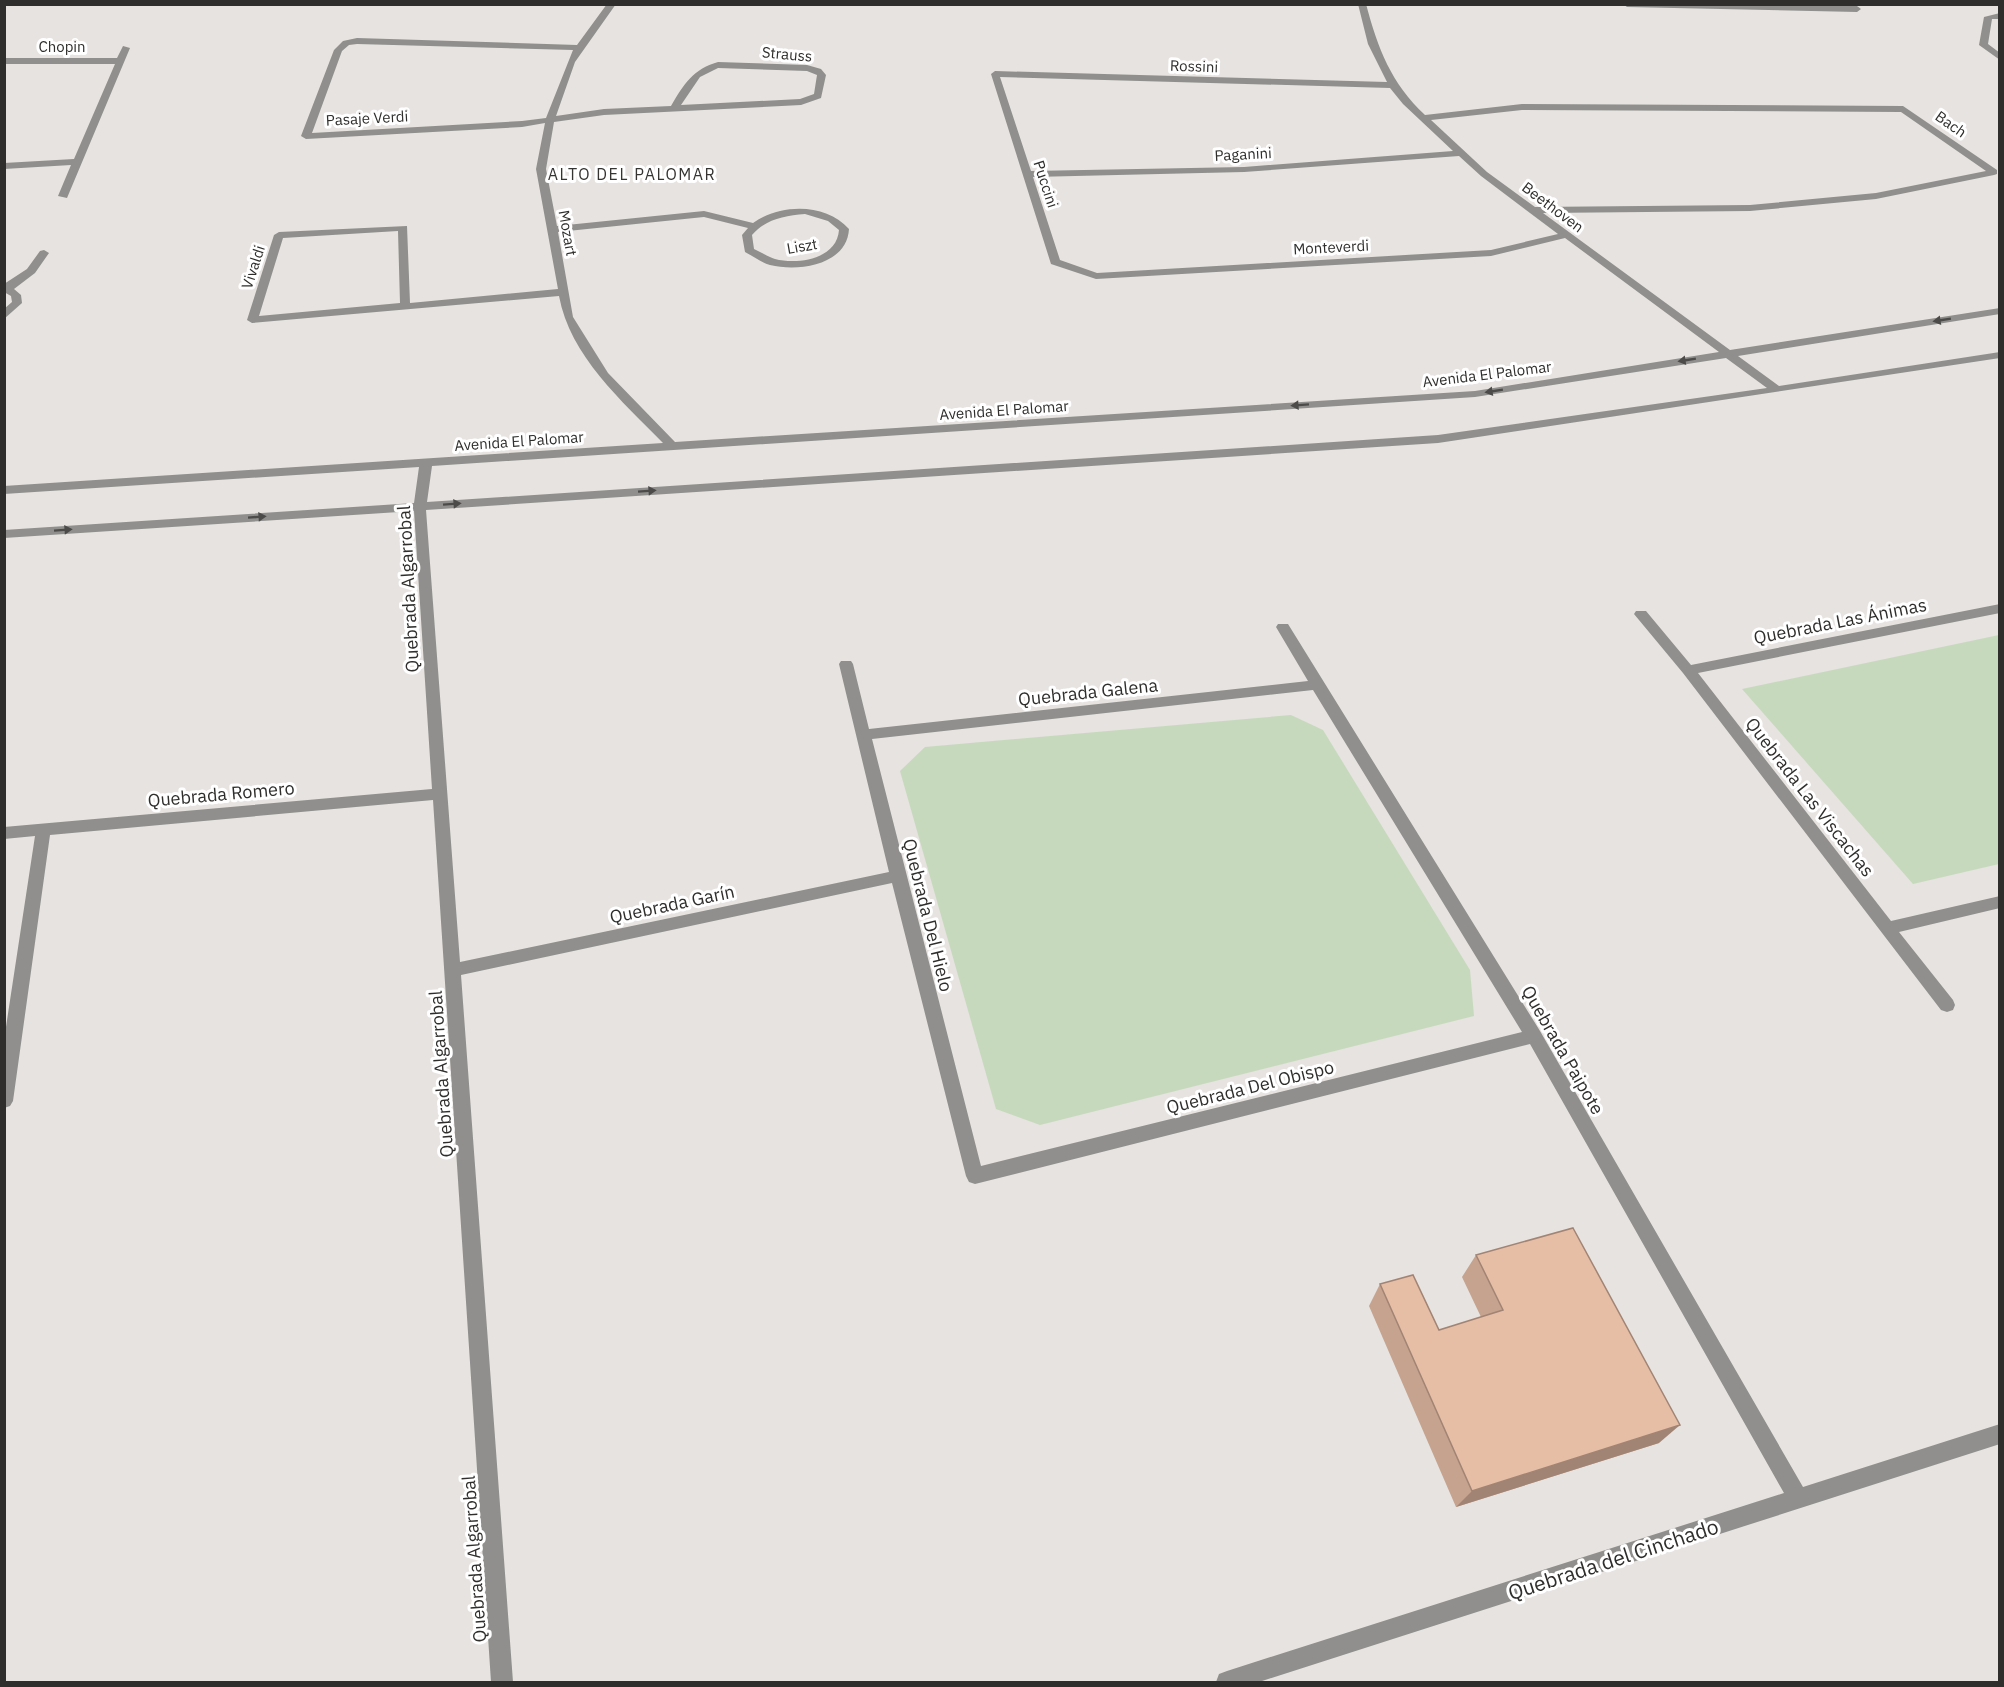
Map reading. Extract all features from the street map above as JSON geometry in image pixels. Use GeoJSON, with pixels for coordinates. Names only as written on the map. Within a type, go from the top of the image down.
{"type":"FeatureCollection","features":[{"type":"Feature","properties":{"kind":"street","name":"Mozart"},"geometry":{"type":"LineString","coordinates":[[612,4],[571,62],[550,119],[541,169],[568,317],[603,375],[672,446]]}},
{"type":"Feature","properties":{"kind":"street","name":"Beethoven"},"geometry":{"type":"LineString","coordinates":[[1362,4],[1372,44],[1393,85],[1406,102],[1484,174],[1777,390]]}},
{"type":"Feature","properties":{"kind":"street"},"geometry":{"type":"LineString","coordinates":[[1628,4],[1857,9]]}},
{"type":"Feature","properties":{"kind":"street"},"geometry":{"type":"LineString","coordinates":[[2000,16],[1988,17],[1983,45],[2000,57]]}},
{"type":"Feature","properties":{"kind":"street","name":"Pasaje Verdi"},"geometry":{"type":"LineString","coordinates":[[550,119],[522,124],[306,136],[338,50],[346,43],[357,41],[579,48]]}},
{"type":"Feature","properties":{"kind":"street"},"geometry":{"type":"LineString","coordinates":[[63,196],[126,48]]}},
{"type":"Feature","properties":{"kind":"street","name":"Chopin"},"geometry":{"type":"LineString","coordinates":[[4,61],[120,61]]}},
{"type":"Feature","properties":{"kind":"street","name":"Strauss"},"geometry":{"type":"LineString","coordinates":[[550,119],[604,112],[675,107],[801,102],[818,96],[822,75],[818,71],[807,68],[718,65],[705,67],[696,72],[675,107]]}},
{"type":"Feature","properties":{"kind":"street","name":"Rossini"},"geometry":{"type":"LineString","coordinates":[[994,74],[1393,85]]}},
{"type":"Feature","properties":{"kind":"street","name":"Puccini"},"geometry":{"type":"LineString","coordinates":[[994,74],[1055,262],[1096,276]]}},
{"type":"Feature","properties":{"kind":"street","name":"Bach"},"geometry":{"type":"LineString","coordinates":[[1424,118],[1522,107],[1903,109],[1994,172],[1876,196],[1750,208],[1532,210]]}},
{"type":"Feature","properties":{"kind":"street","name":"Paganini"},"geometry":{"type":"LineString","coordinates":[[1027,174],[1146,174],[1379,162],[1461,153]]}},
{"type":"Feature","properties":{"kind":"street"},"geometry":{"type":"LineString","coordinates":[[4,166],[77,162]]}},
{"type":"Feature","properties":{"kind":"street","name":"Liszt"},"geometry":{"type":"LineString","coordinates":[[805,211],[838,221],[846,238],[842,247],[832,255],[808,263],[782,265],[766,261],[749,250],[747,235],[753,226],[769,217],[805,211]]}},
{"type":"Feature","properties":{"kind":"street"},"geometry":{"type":"LineString","coordinates":[[552,230],[704,214],[753,226]]}},
{"type":"Feature","properties":{"kind":"street","name":"Vivaldi"},"geometry":{"type":"LineString","coordinates":[[405,306],[403,228],[279,235],[252,320],[563,292]]}},
{"type":"Feature","properties":{"kind":"street","name":"Monteverdi"},"geometry":{"type":"LineString","coordinates":[[1096,276],[1491,253],[1565,235]]}},
{"type":"Feature","properties":{"kind":"street"},"geometry":{"type":"LineString","coordinates":[[4,316],[17,303],[16,295],[7,288],[31,271],[44,253]]}},
{"type":"Feature","properties":{"kind":"street","name":"Avenida El Palomar"},"geometry":{"type":"LineString","coordinates":[[4,490],[1475,394],[2000,311]]}},
{"type":"Feature","properties":{"kind":"street"},"geometry":{"type":"LineString","coordinates":[[4,534],[1438,439],[2000,355]]}},
{"type":"Feature","properties":{"kind":"street","name":"Quebrada Algarrobal"},"geometry":{"type":"LineString","coordinates":[[426,463],[420,506],[502,1683]]}},
{"type":"Feature","properties":{"kind":"street","name":"Quebrada Las Ánimas"},"geometry":{"type":"LineString","coordinates":[[1688,670],[2000,608]]}},
{"type":"Feature","properties":{"kind":"street","name":"Quebrada Las Viscachas"},"geometry":{"type":"LineString","coordinates":[[1641,614],[1688,670],[1947,1005]]}},
{"type":"Feature","properties":{"kind":"street","name":"Quebrada Paipote"},"geometry":{"type":"LineString","coordinates":[[1283,627],[1534,1036],[1799,1499]]}},
{"type":"Feature","properties":{"kind":"street","name":"Quebrada Del Hielo"},"geometry":{"type":"LineString","coordinates":[[846,664],[975,1176]]}},
{"type":"Feature","properties":{"kind":"street","name":"Quebrada Galena"},"geometry":{"type":"LineString","coordinates":[[864,735],[1317,685]]}},
{"type":"Feature","properties":{"kind":"street","name":"Quebrada Romero"},"geometry":{"type":"LineString","coordinates":[[4,833],[441,794]]}},
{"type":"Feature","properties":{"kind":"street"},"geometry":{"type":"LineString","coordinates":[[4,1101],[43,830]]}},
{"type":"Feature","properties":{"kind":"street","name":"Quebrada Garín"},"geometry":{"type":"LineString","coordinates":[[454,970],[898,876]]}},
{"type":"Feature","properties":{"kind":"street"},"geometry":{"type":"LineString","coordinates":[[1887,928],[2000,902]]}},
{"type":"Feature","properties":{"kind":"street","name":"Quebrada Del Obispo"},"geometry":{"type":"LineString","coordinates":[[975,1176],[1534,1036]]}},
{"type":"Feature","properties":{"kind":"street","name":"Quebrada del Cinchado"},"geometry":{"type":"LineString","coordinates":[[1227,1683],[2000,1434]]}},
{"type":"Feature","properties":{"kind":"green space"},"geometry":{"type":"Polygon","coordinates":[[[1999,635],[1999,864],[1913,884],[1742,689],[1999,635]]]}},
{"type":"Feature","properties":{"kind":"green space"},"geometry":{"type":"Polygon","coordinates":[[[1291,715],[1323,730],[1470,970],[1474,1016],[1040,1125],[996,1109],[900,771],[925,747],[1291,715]]]}},
{"type":"Feature","properties":{"kind":"building"},"geometry":{"type":"Polygon","coordinates":[[[1573,1228],[1680,1425],[1472,1491],[1380,1284],[1413,1275],[1439,1330],[1503,1310],[1476,1255],[1573,1228]]]}},
{"type":"Feature","properties":{"kind":"district","name":"ALTO DEL PALOMAR"},"geometry":{"type":"Point","coordinates":[632,174]}}]}
